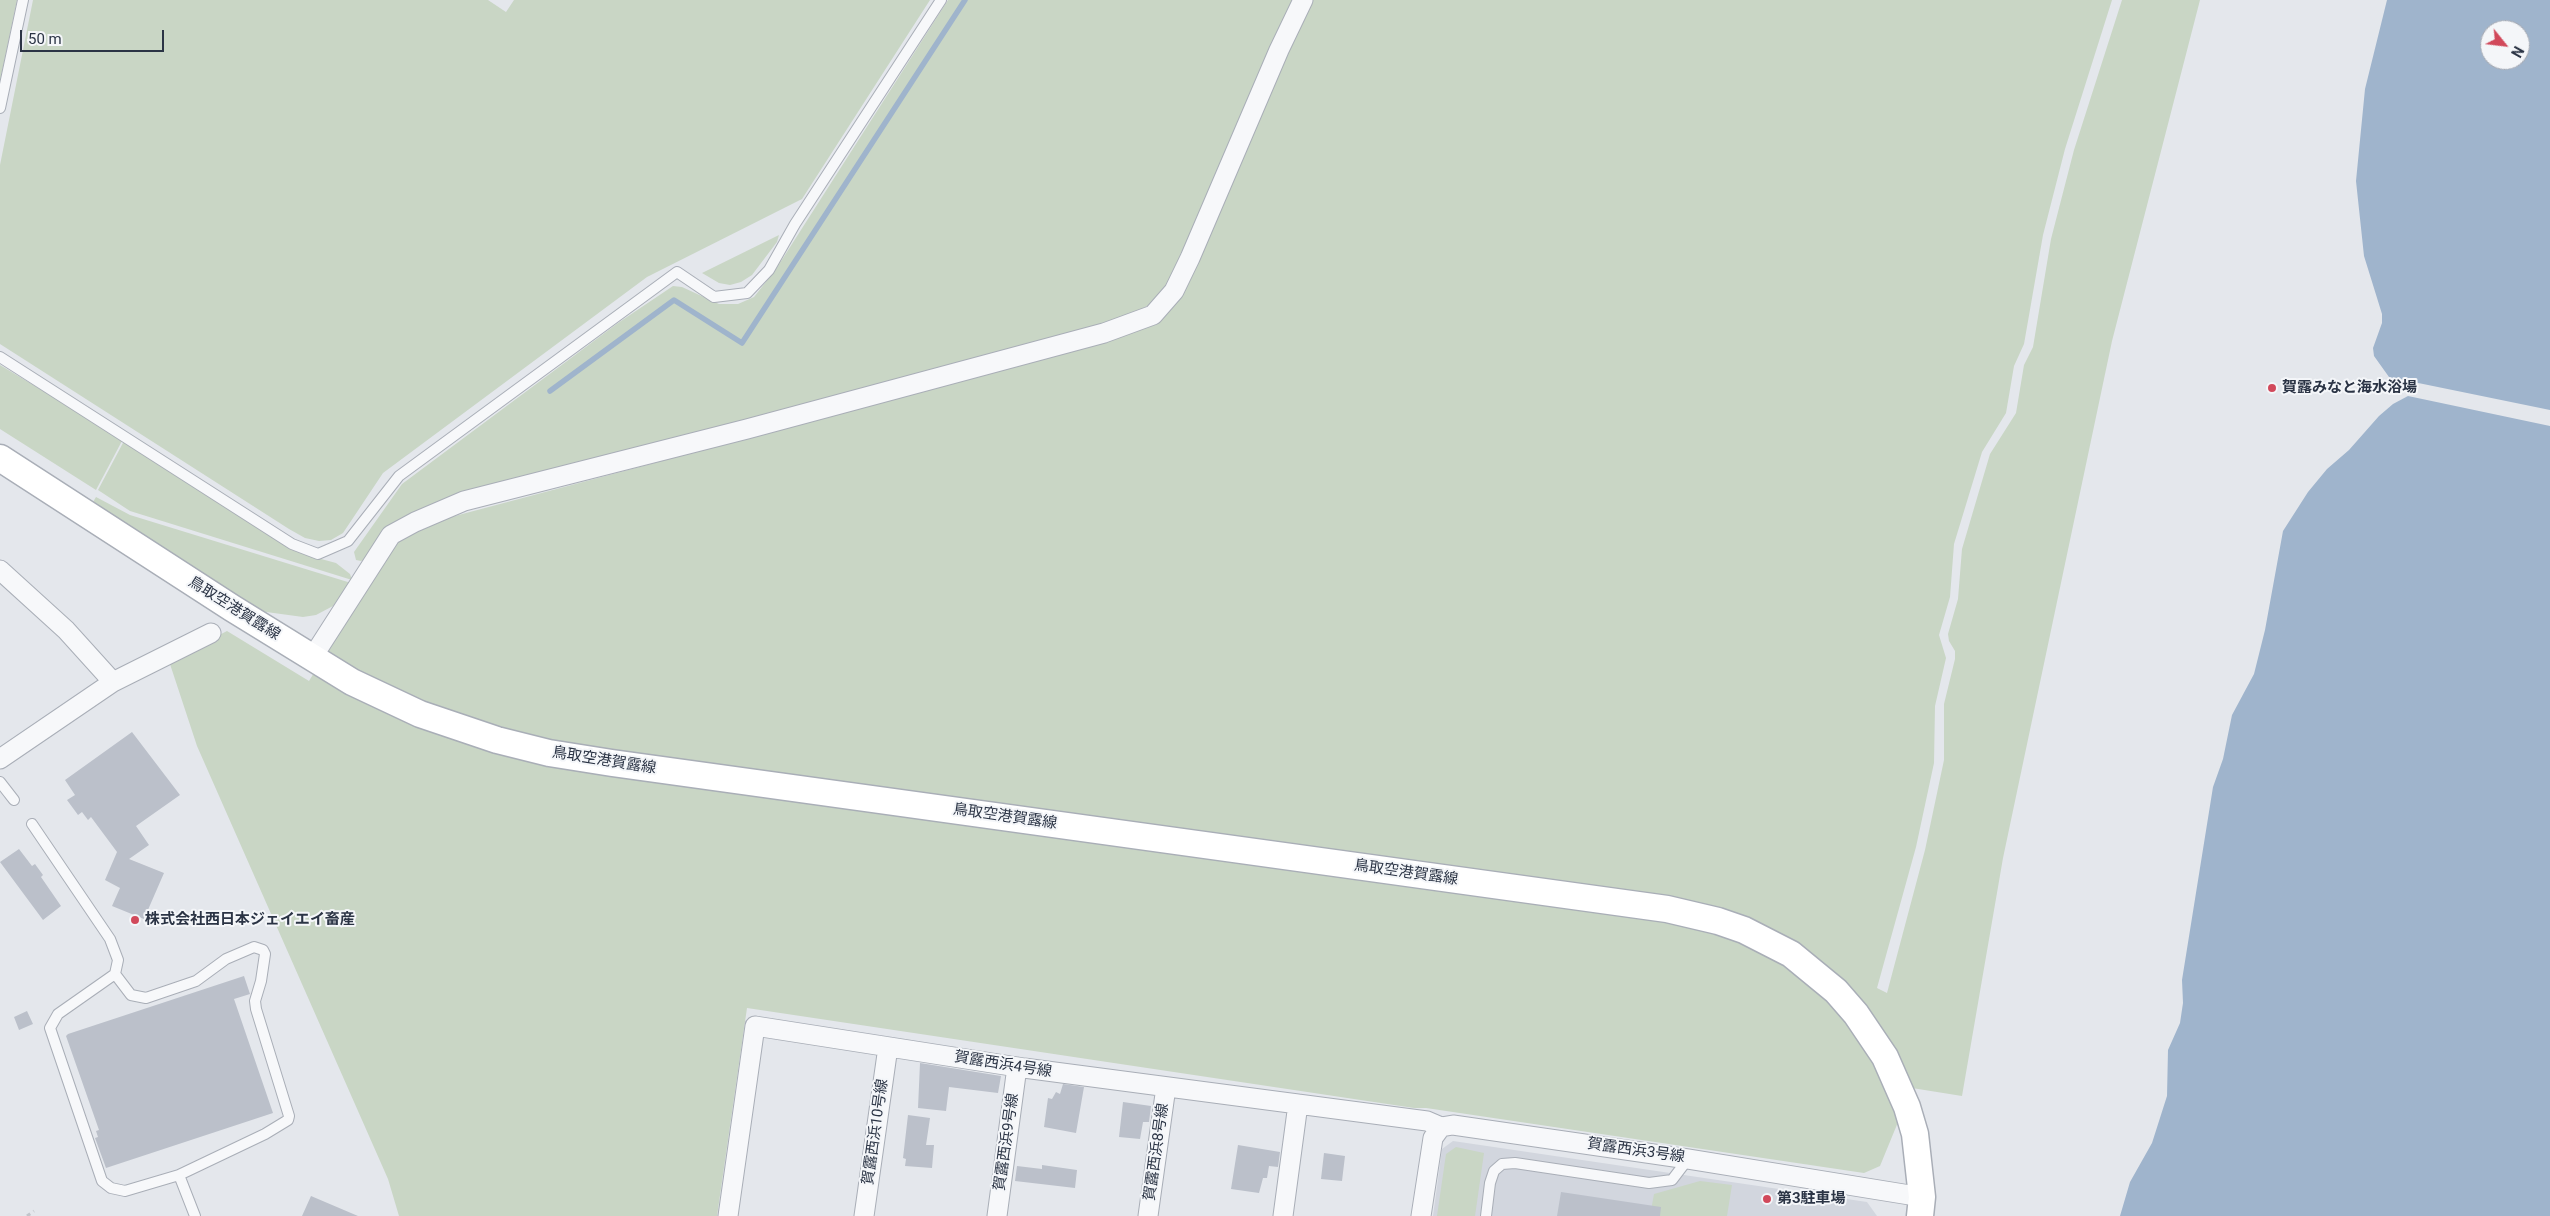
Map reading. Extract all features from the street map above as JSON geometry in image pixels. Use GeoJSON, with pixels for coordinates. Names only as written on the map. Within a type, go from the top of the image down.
{"type":"FeatureCollection","features":[{"type":"Feature","properties":{"kind":"main road","name":"鳥取空港賀露線"},"geometry":{"type":"LineString","coordinates":[[0,458],[312,658],[359,686],[428,717],[479,735],[549,753],[1658,908],[1718,921],[1744,930],[1791,954],[1836,991],[1866,1028],[1885,1057],[1907,1106],[1914,1134],[1921,1207]]}},
{"type":"Feature","properties":{"kind":"street"},"geometry":{"type":"LineString","coordinates":[[312,658],[391,535],[415,522],[464,501],[786,419],[1104,333],[1153,315],[1174,291],[1190,258],[1279,50],[1303,0]]}},
{"type":"Feature","properties":{"kind":"street"},"geometry":{"type":"LineString","coordinates":[[0,570],[66,630],[113,682]]}},
{"type":"Feature","properties":{"kind":"street"},"geometry":{"type":"LineString","coordinates":[[0,758],[113,682],[211,633]]}},
{"type":"Feature","properties":{"kind":"street","name":"賀露西浜4号線"},"geometry":{"type":"LineString","coordinates":[[728,1216],[755,1026],[1017,1067],[1427,1121],[1441,1127]]}},
{"type":"Feature","properties":{"kind":"street","name":"賀露西浜10号線"},"geometry":{"type":"LineString","coordinates":[[864,1216],[888,1047]]}},
{"type":"Feature","properties":{"kind":"street","name":"賀露西浜9号線"},"geometry":{"type":"LineString","coordinates":[[997,1216],[1017,1067]]}},
{"type":"Feature","properties":{"kind":"street","name":"賀露西浜8号線"},"geometry":{"type":"LineString","coordinates":[[1148,1216],[1166,1087]]}},
{"type":"Feature","properties":{"kind":"street"},"geometry":{"type":"LineString","coordinates":[[1284,1216],[1298,1104]]}},
{"type":"Feature","properties":{"kind":"street","name":"賀露西浜3号線"},"geometry":{"type":"LineString","coordinates":[[1441,1127],[1453,1125],[1688,1158],[1921,1207]]}},
{"type":"Feature","properties":{"kind":"street"},"geometry":{"type":"LineString","coordinates":[[1421,1216],[1433,1138],[1441,1127]]}},
{"type":"Feature","properties":{"kind":"lane"},"geometry":{"type":"LineString","coordinates":[[0,108],[24,0]]}},
{"type":"Feature","properties":{"kind":"lane"},"geometry":{"type":"LineString","coordinates":[[0,357],[292,544],[318,554],[348,541],[400,476],[678,272],[714,297],[747,293],[769,270],[796,224],[941,0]]}},
{"type":"Feature","properties":{"kind":"lane"},"geometry":{"type":"LineString","coordinates":[[0,782],[14,800]]}},
{"type":"Feature","properties":{"kind":"lane"},"geometry":{"type":"LineString","coordinates":[[32,824],[110,939],[118,960],[115,974],[58,1014],[50,1028],[102,1181],[111,1188],[125,1191],[179,1174],[265,1134],[288,1120],[289,1116],[256,1009],[255,1001],[261,981],[265,954],[263,950],[254,947],[226,959],[196,981],[146,998],[131,995],[115,974]]}},
{"type":"Feature","properties":{"kind":"lane"},"geometry":{"type":"LineString","coordinates":[[1486,1216],[1492,1177],[1494,1171],[1502,1164],[1515,1163],[1649,1183],[1672,1180],[1688,1158]]}},
{"type":"Feature","properties":{"kind":"lane"},"geometry":{"type":"LineString","coordinates":[[179,1174],[196,1216]]}},
{"type":"Feature","properties":{"kind":"path"},"geometry":{"type":"LineString","coordinates":[[27,1216],[34,1211]]}},
{"type":"Feature","properties":{"kind":"shaded area"},"geometry":{"type":"Polygon","coordinates":[[[1453,1141],[1867,1202],[1877,1216],[1433,1216],[1442,1149],[1453,1141]]]}},
{"type":"Feature","properties":{"kind":"green space"},"geometry":{"type":"Polygon","coordinates":[[[0,0],[17,0],[0,81],[0,0]]]}},
{"type":"Feature","properties":{"kind":"green space"},"geometry":{"type":"Polygon","coordinates":[[[33,0],[488,0],[506,12],[514,0],[930,0],[802,199],[647,277],[383,473],[343,533],[331,540],[319,541],[305,538],[289,529],[0,344],[0,165],[33,0]]]}},
{"type":"Feature","properties":{"kind":"green space"},"geometry":{"type":"Polygon","coordinates":[[[948,0],[1298,0],[1167,284],[1149,305],[1123,319],[464,495],[367,559],[356,560],[354,552],[402,484],[618,323],[673,286],[682,287],[719,304],[738,304],[754,297],[776,269],[948,0]]]}},
{"type":"Feature","properties":{"kind":"green space"},"geometry":{"type":"Polygon","coordinates":[[[1310,0],[2112,0],[2065,149],[2043,235],[2024,344],[2014,366],[2006,413],[1982,452],[1954,544],[1950,597],[1939,635],[1946,658],[1935,706],[1934,763],[1916,847],[1877,988],[1887,993],[1925,850],[1944,760],[1944,704],[1955,659],[1955,651],[1949,641],[1948,634],[1958,599],[1962,549],[1990,454],[2016,413],[2024,365],[2033,347],[2051,239],[2074,150],[2122,0],[2200,0],[2112,341],[2003,858],[1962,1096],[1912,1088],[1880,1166],[1864,1173],[747,1008],[717,1216],[399,1216],[388,1179],[197,746],[169,661],[227,631],[309,681],[393,543],[436,521],[869,406],[1125,333],[1188,278],[1227,197],[1266,99],[1310,0]]]}},
{"type":"Feature","properties":{"kind":"green space"},"geometry":{"type":"Polygon","coordinates":[[[779,235],[777,242],[752,275],[741,282],[730,285],[719,283],[702,273],[779,235]]]}},
{"type":"Feature","properties":{"kind":"green space"},"geometry":{"type":"Polygon","coordinates":[[[0,365],[123,439],[96,490],[0,429],[0,365]]]}},
{"type":"Feature","properties":{"kind":"green space"},"geometry":{"type":"Polygon","coordinates":[[[124,441],[290,547],[310,556],[336,563],[350,574],[352,580],[130,511],[98,490],[124,441]]]}},
{"type":"Feature","properties":{"kind":"green space"},"geometry":{"type":"Polygon","coordinates":[[[96,497],[130,515],[351,583],[333,606],[316,615],[303,617],[259,611],[93,502],[96,497]]]}},
{"type":"Feature","properties":{"kind":"green space"},"geometry":{"type":"Polygon","coordinates":[[[1456,1147],[1484,1153],[1475,1216],[1437,1216],[1446,1154],[1456,1147]]]}},
{"type":"Feature","properties":{"kind":"green space"},"geometry":{"type":"Polygon","coordinates":[[[1700,1181],[1732,1185],[1727,1216],[1650,1216],[1654,1194],[1700,1181]]]}},
{"type":"Feature","properties":{"kind":"water"},"geometry":{"type":"Polygon","coordinates":[[[2387,0],[2550,0],[2550,410],[2389,377],[2374,356],[2373,348],[2382,323],[2382,314],[2364,256],[2356,181],[2365,89],[2387,0]]]}},
{"type":"Feature","properties":{"kind":"water"},"geometry":{"type":"Polygon","coordinates":[[[2408,396],[2550,426],[2550,1216],[2120,1216],[2130,1182],[2152,1143],[2167,1096],[2168,1050],[2180,1023],[2183,1003],[2182,980],[2213,787],[2223,759],[2232,715],[2254,674],[2265,630],[2283,531],[2308,492],[2327,469],[2349,450],[2379,416],[2393,404],[2408,396]]]}},
{"type":"Feature","properties":{"kind":"building"},"geometry":{"type":"Polygon","coordinates":[[[132,732],[180,795],[136,826],[149,845],[129,859],[164,873],[144,919],[112,906],[120,888],[105,880],[117,852],[91,817],[88,820],[82,812],[78,815],[67,800],[75,795],[65,780],[132,732]]]}},
{"type":"Feature","properties":{"kind":"building"},"geometry":{"type":"Polygon","coordinates":[[[19,849],[32,866],[35,864],[43,875],[41,877],[61,906],[43,920],[0,862],[19,849]]]}},
{"type":"Feature","properties":{"kind":"building"},"geometry":{"type":"Polygon","coordinates":[[[244,976],[250,994],[234,999],[273,1113],[106,1168],[95,1138],[98,1137],[96,1131],[99,1130],[66,1036],[244,976]]]}},
{"type":"Feature","properties":{"kind":"building"},"geometry":{"type":"Polygon","coordinates":[[[27,1011],[33,1024],[19,1030],[14,1017],[27,1011]]]}},
{"type":"Feature","properties":{"kind":"building"},"geometry":{"type":"Polygon","coordinates":[[[920,1063],[1001,1076],[998,1093],[949,1087],[946,1111],[918,1108],[920,1063]]]}},
{"type":"Feature","properties":{"kind":"building"},"geometry":{"type":"Polygon","coordinates":[[[1063,1084],[1084,1087],[1076,1133],[1044,1127],[1048,1098],[1052,1099],[1056,1092],[1060,1094],[1063,1084]]]}},
{"type":"Feature","properties":{"kind":"building"},"geometry":{"type":"Polygon","coordinates":[[[1123,1102],[1151,1106],[1149,1122],[1143,1122],[1140,1139],[1119,1137],[1123,1102]]]}},
{"type":"Feature","properties":{"kind":"building"},"geometry":{"type":"Polygon","coordinates":[[[908,1115],[930,1118],[926,1145],[934,1145],[932,1168],[905,1166],[906,1159],[903,1158],[908,1115]]]}},
{"type":"Feature","properties":{"kind":"building"},"geometry":{"type":"Polygon","coordinates":[[[1238,1145],[1280,1152],[1278,1167],[1269,1166],[1267,1178],[1263,1178],[1259,1193],[1231,1189],[1238,1145]]]}},
{"type":"Feature","properties":{"kind":"building"},"geometry":{"type":"Polygon","coordinates":[[[1324,1153],[1345,1156],[1342,1181],[1321,1179],[1324,1153]]]}},
{"type":"Feature","properties":{"kind":"building"},"geometry":{"type":"Polygon","coordinates":[[[1042,1165],[1077,1170],[1075,1188],[1015,1181],[1017,1166],[1042,1169],[1042,1165]]]}},
{"type":"Feature","properties":{"kind":"building"},"geometry":{"type":"Polygon","coordinates":[[[1561,1192],[1661,1207],[1660,1216],[1557,1216],[1561,1192]]]}},
{"type":"Feature","properties":{"kind":"building"},"geometry":{"type":"Polygon","coordinates":[[[311,1196],[358,1216],[302,1216],[311,1196]]]}},
{"type":"Feature","properties":{"kind":"waterway"},"geometry":{"type":"LineString","coordinates":[[550,391],[674,300],[742,343],[965,0]]}},
{"type":"Feature","properties":{"kind":"place","name":"賀露みなと海水浴場"},"geometry":{"type":"Point","coordinates":[2272,388]}},
{"type":"Feature","properties":{"kind":"place","name":"株式会社西日本ジェイエイ畜産"},"geometry":{"type":"Point","coordinates":[135,920]}},
{"type":"Feature","properties":{"kind":"place","name":"第3駐車場"},"geometry":{"type":"Point","coordinates":[1767,1199]}}]}
